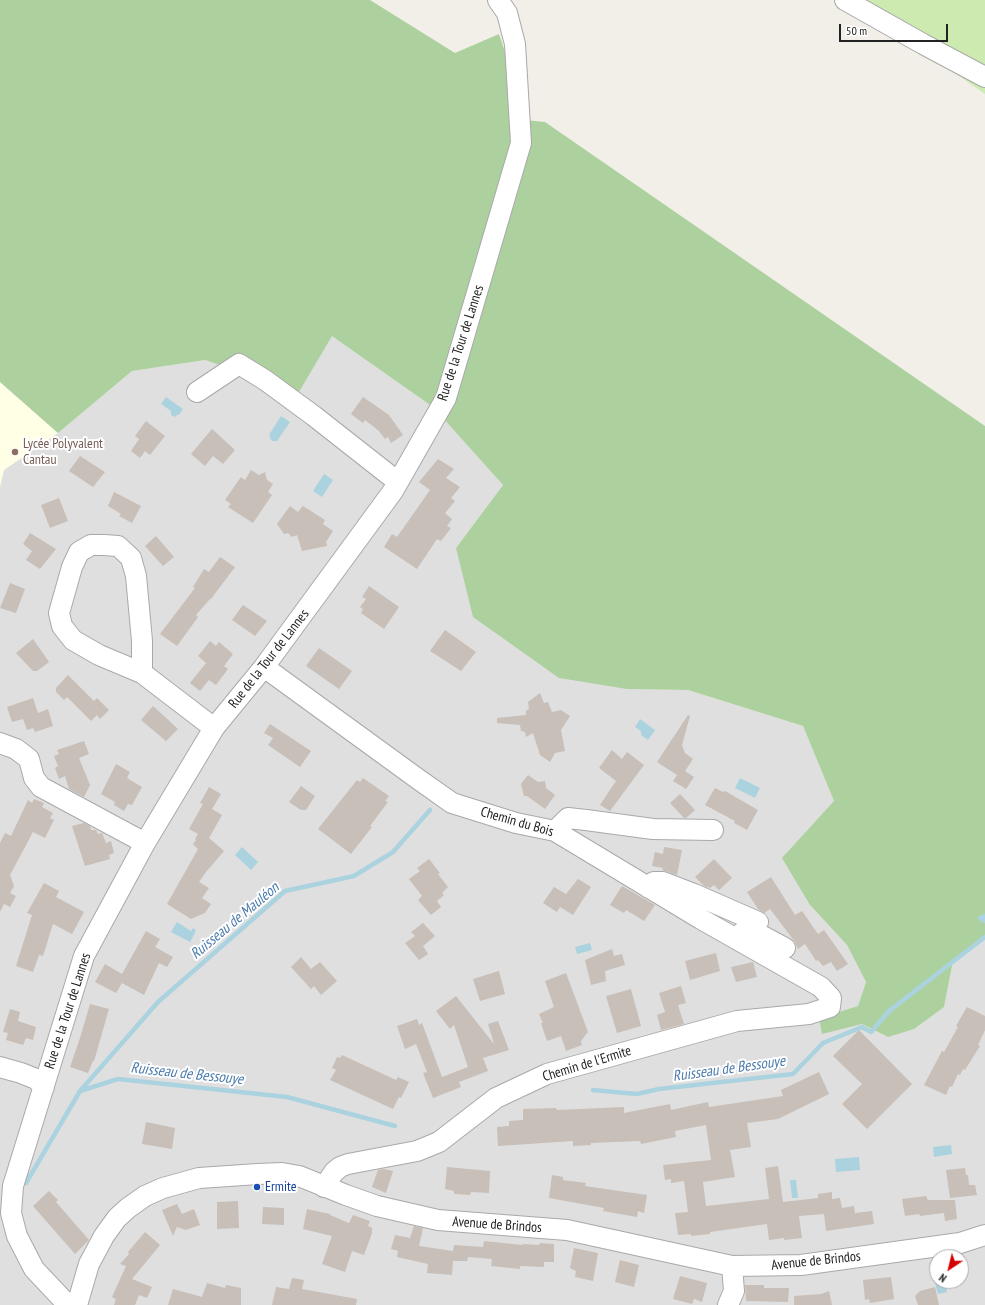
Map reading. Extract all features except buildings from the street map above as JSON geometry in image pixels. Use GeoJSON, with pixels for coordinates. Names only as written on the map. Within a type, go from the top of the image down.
{"type":"FeatureCollection","features":[{"type":"Feature","properties":{"kind":"street","name":"Rue de la Tour de Lannes"},"geometry":{"type":"LineString","coordinates":[[68,1305],[34,1269],[17,1236],[6,1209],[84,956],[145,844],[214,728],[264,668],[388,498],[446,398],[521,143],[515,44],[508,13],[498,0]]}},
{"type":"Feature","properties":{"kind":"street"},"geometry":{"type":"LineString","coordinates":[[845,0],[985,77]]}},
{"type":"Feature","properties":{"kind":"street"},"geometry":{"type":"LineString","coordinates":[[197,392],[238,364],[265,380],[314,416],[398,482]]}},
{"type":"Feature","properties":{"kind":"street"},"geometry":{"type":"LineString","coordinates":[[142,673],[142,641],[136,576],[131,558],[118,546],[91,545],[79,552],[72,568],[59,613],[62,626],[73,640],[99,655],[142,673],[214,728]]}},
{"type":"Feature","properties":{"kind":"street","name":"Chemin du Bois"},"geometry":{"type":"LineString","coordinates":[[264,668],[452,803],[516,823],[555,832],[821,987]]}},
{"type":"Feature","properties":{"kind":"street"},"geometry":{"type":"LineString","coordinates":[[0,743],[16,749],[29,759],[34,778],[41,787],[145,844]]}},
{"type":"Feature","properties":{"kind":"street"},"geometry":{"type":"LineString","coordinates":[[555,832],[568,818],[653,829],[713,830]]}},
{"type":"Feature","properties":{"kind":"street"},"geometry":{"type":"LineString","coordinates":[[649,888],[654,882],[663,882],[758,922]]}},
{"type":"Feature","properties":{"kind":"street"},"geometry":{"type":"LineString","coordinates":[[735,938],[743,932],[755,932],[785,948]]}},
{"type":"Feature","properties":{"kind":"street","name":"Chemin de l'Ermite"},"geometry":{"type":"LineString","coordinates":[[324,1187],[340,1166],[418,1151],[439,1142],[496,1098],[547,1074],[738,1021],[809,1014],[830,1007],[832,998],[821,987]]}},
{"type":"Feature","properties":{"kind":"street"},"geometry":{"type":"LineString","coordinates":[[0,1067],[36,1079],[44,1087]]}},
{"type":"Feature","properties":{"kind":"street","name":"Avenue de Brindos"},"geometry":{"type":"LineString","coordinates":[[78,1305],[89,1264],[104,1236],[117,1218],[145,1196],[163,1188],[199,1178],[258,1174],[299,1176],[324,1187],[377,1206],[438,1220],[567,1230],[732,1266],[801,1265],[960,1243],[985,1235]]}},
{"type":"Feature","properties":{"kind":"street"},"geometry":{"type":"LineString","coordinates":[[728,1305],[734,1291],[732,1266]]}},
{"type":"Feature","properties":{"kind":"shaded area"},"geometry":{"type":"Polygon","coordinates":[[[332,335],[433,407],[503,485],[456,548],[627,689],[688,690],[803,726],[834,801],[810,905],[847,945],[866,982],[858,1006],[820,1018],[862,1024],[888,1037],[944,1007],[953,961],[985,939],[985,1305],[0,1305],[0,382],[58,433],[132,371],[205,360],[299,392],[332,335]]]}},
{"type":"Feature","properties":{"kind":"shaded area","name":"Lycée Polyvalent Cantau"},"geometry":{"type":"Polygon","coordinates":[[[0,382],[58,433],[4,470],[0,487],[0,382]]]}},
{"type":"Feature","properties":{"kind":"green space"},"geometry":{"type":"Polygon","coordinates":[[[0,0],[370,0],[455,53],[499,34],[512,73],[515,119],[545,122],[985,426],[985,939],[953,961],[944,1007],[914,1029],[888,1037],[862,1024],[822,1034],[819,1018],[858,1006],[866,982],[847,945],[810,905],[782,858],[834,801],[803,726],[688,690],[627,689],[559,678],[473,617],[456,548],[503,485],[433,407],[332,336],[299,392],[205,360],[132,371],[58,433],[0,382],[0,0]]]}},
{"type":"Feature","properties":{"kind":"green space"},"geometry":{"type":"Polygon","coordinates":[[[847,0],[985,0],[985,74],[847,0]]]}},
{"type":"Feature","properties":{"kind":"green space"},"geometry":{"type":"Polygon","coordinates":[[[920,49],[985,82],[985,94],[920,49]]]}},
{"type":"Feature","properties":{"kind":"water"},"geometry":{"type":"Polygon","coordinates":[[[166,397],[183,409],[179,415],[175,417],[171,415],[171,411],[161,404],[166,397]]]}},
{"type":"Feature","properties":{"kind":"water"},"geometry":{"type":"Polygon","coordinates":[[[281,416],[290,422],[277,441],[272,441],[269,435],[281,416]]]}},
{"type":"Feature","properties":{"kind":"water"},"geometry":{"type":"Polygon","coordinates":[[[324,474],[333,480],[322,497],[313,491],[324,474]]]}},
{"type":"Feature","properties":{"kind":"water"},"geometry":{"type":"Polygon","coordinates":[[[640,719],[655,730],[648,740],[641,735],[641,731],[635,727],[640,719]]]}},
{"type":"Feature","properties":{"kind":"water"},"geometry":{"type":"Polygon","coordinates":[[[740,778],[760,788],[755,798],[735,788],[740,778]]]}},
{"type":"Feature","properties":{"kind":"water"},"geometry":{"type":"Polygon","coordinates":[[[242,847],[258,862],[251,870],[235,855],[242,847]]]}},
{"type":"Feature","properties":{"kind":"water"},"geometry":{"type":"Polygon","coordinates":[[[177,922],[191,931],[193,928],[196,930],[190,942],[171,932],[177,922]]]}},
{"type":"Feature","properties":{"kind":"water"},"geometry":{"type":"Polygon","coordinates":[[[590,943],[592,950],[577,954],[575,947],[590,943]]]}},
{"type":"Feature","properties":{"kind":"water"},"geometry":{"type":"Polygon","coordinates":[[[951,1145],[952,1154],[934,1157],[933,1147],[951,1145]]]}},
{"type":"Feature","properties":{"kind":"water"},"geometry":{"type":"Polygon","coordinates":[[[859,1157],[860,1170],[836,1172],[835,1159],[859,1157]]]}},
{"type":"Feature","properties":{"kind":"water"},"geometry":{"type":"Polygon","coordinates":[[[790,1180],[796,1180],[798,1198],[792,1198],[790,1180]]]}},
{"type":"Feature","properties":{"kind":"water"},"geometry":{"type":"Polygon","coordinates":[[[937,1289],[946,1289],[947,1292],[938,1294],[937,1289]]]}},
{"type":"Feature","properties":{"kind":"waterway","name":"Ruisseau de Mauléon"},"geometry":{"type":"LineString","coordinates":[[80,1091],[158,1002],[285,891],[354,876],[393,852],[430,810]]}},
{"type":"Feature","properties":{"kind":"waterway","name":"Ruisseau de Bessouye"},"geometry":{"type":"LineString","coordinates":[[985,916],[980,918],[985,921]]}},
{"type":"Feature","properties":{"kind":"waterway","name":"Ruisseau de Bessouye"},"geometry":{"type":"LineString","coordinates":[[593,1090],[637,1094],[659,1089],[793,1074],[823,1043],[862,1027],[871,1032],[889,1011],[985,937]]}},
{"type":"Feature","properties":{"kind":"waterway","name":"Ruisseau de Bessouye"},"geometry":{"type":"LineString","coordinates":[[26,1183],[80,1091],[118,1079],[287,1097],[395,1126]]}},
{"type":"Feature","properties":{"kind":"place","name":"Lycée Polyvalent Cantau"},"geometry":{"type":"Point","coordinates":[15,452]}},
{"type":"Feature","properties":{"kind":"place","name":"Ermite"},"geometry":{"type":"Point","coordinates":[257,1187]}}]}
